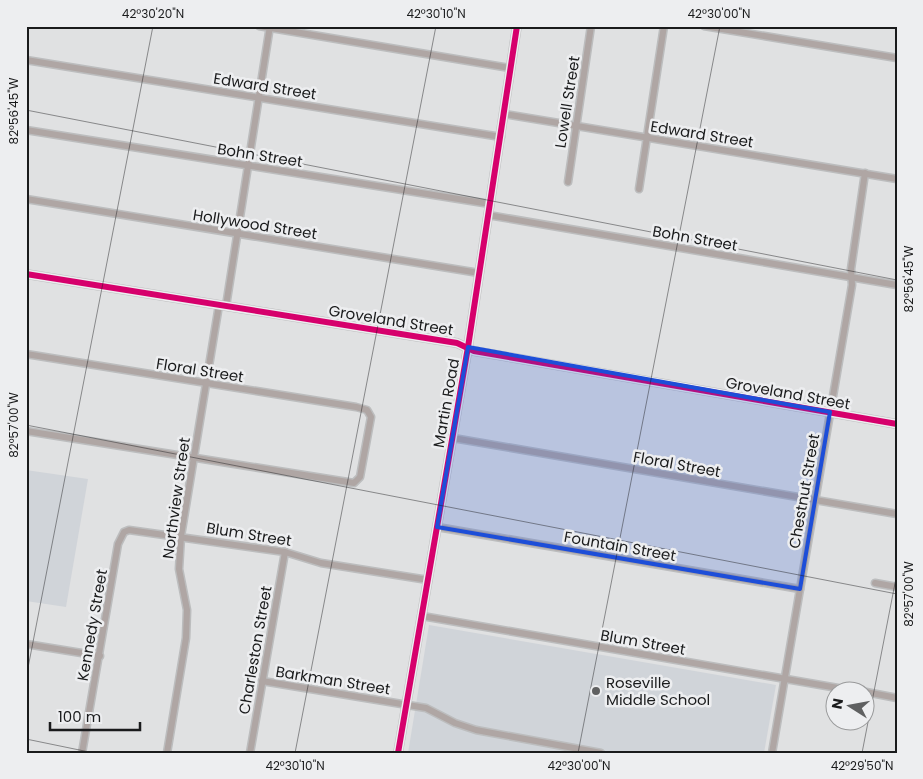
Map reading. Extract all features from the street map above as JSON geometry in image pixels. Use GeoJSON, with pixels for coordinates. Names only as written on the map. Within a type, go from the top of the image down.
{"type":"FeatureCollection","features":[{"type":"Feature","properties":{"kind":"street"},"geometry":{"type":"LineString","coordinates":[[259,26],[510,68]]}},
{"type":"Feature","properties":{"kind":"street","name":"Martin Road"},"geometry":{"type":"LineString","coordinates":[[398,753],[468,347],[517,26]]}},
{"type":"Feature","properties":{"kind":"street","name":"Lowell Street"},"geometry":{"type":"LineString","coordinates":[[568,182],[591,26]]}},
{"type":"Feature","properties":{"kind":"street"},"geometry":{"type":"LineString","coordinates":[[638,189],[664,26]]}},
{"type":"Feature","properties":{"kind":"street"},"geometry":{"type":"LineString","coordinates":[[704,26],[735,28],[897,58]]}},
{"type":"Feature","properties":{"kind":"street","name":"Northview Street"},"geometry":{"type":"LineString","coordinates":[[167,753],[187,628],[187,610],[179,569],[182,536],[206,383],[238,234],[270,27]]}},
{"type":"Feature","properties":{"kind":"street","name":"Edward Street"},"geometry":{"type":"LineString","coordinates":[[26,60],[501,137]]}},
{"type":"Feature","properties":{"kind":"street","name":"Edward Street"},"geometry":{"type":"LineString","coordinates":[[504,114],[897,179]]}},
{"type":"Feature","properties":{"kind":"street","name":"Bohn Street"},"geometry":{"type":"LineString","coordinates":[[26,130],[490,204]]}},
{"type":"Feature","properties":{"kind":"street","name":"Chestnut Street"},"geometry":{"type":"LineString","coordinates":[[772,753],[830,412],[865,173]]}},
{"type":"Feature","properties":{"kind":"street","name":"Hollywood Street"},"geometry":{"type":"LineString","coordinates":[[26,199],[480,273]]}},
{"type":"Feature","properties":{"kind":"street","name":"Bohn Street"},"geometry":{"type":"LineString","coordinates":[[488,215],[897,285]]}},
{"type":"Feature","properties":{"kind":"street","name":"Groveland Street"},"geometry":{"type":"LineString","coordinates":[[26,274],[458,344],[474,351],[897,424]]}},
{"type":"Feature","properties":{"kind":"street","name":"Floral Street"},"geometry":{"type":"LineString","coordinates":[[26,354],[365,409],[370,418],[360,477],[357,482],[351,484],[194,458]]}},
{"type":"Feature","properties":{"kind":"street"},"geometry":{"type":"LineString","coordinates":[[26,431],[194,458]]}},
{"type":"Feature","properties":{"kind":"street","name":"Floral Street"},"geometry":{"type":"LineString","coordinates":[[452,438],[897,514]]}},
{"type":"Feature","properties":{"kind":"street","name":"Fountain Street"},"geometry":{"type":"LineString","coordinates":[[437,527],[800,589]]}},
{"type":"Feature","properties":{"kind":"street","name":"Blum Street"},"geometry":{"type":"LineString","coordinates":[[124,532],[135,529],[284,552],[321,563],[428,580]]}},
{"type":"Feature","properties":{"kind":"street","name":"Kennedy Street"},"geometry":{"type":"LineString","coordinates":[[82,753],[118,544],[124,532]]}},
{"type":"Feature","properties":{"kind":"street","name":"Charleston Street"},"geometry":{"type":"LineString","coordinates":[[250,753],[284,552]]}},
{"type":"Feature","properties":{"kind":"street"},"geometry":{"type":"LineString","coordinates":[[875,583],[897,587]]}},
{"type":"Feature","properties":{"kind":"street","name":"Blum Street"},"geometry":{"type":"LineString","coordinates":[[422,616],[826,686]]}},
{"type":"Feature","properties":{"kind":"street"},"geometry":{"type":"LineString","coordinates":[[26,644],[100,656]]}},
{"type":"Feature","properties":{"kind":"street","name":"Barkman Street"},"geometry":{"type":"LineString","coordinates":[[262,681],[426,708],[455,723],[476,730],[601,753]]}},
{"type":"Feature","properties":{"kind":"street"},"geometry":{"type":"LineString","coordinates":[[876,694],[897,698]]}},
{"type":"Feature","properties":{"kind":"highlighted area"},"geometry":{"type":"Polygon","coordinates":[[[468,347],[830,412],[800,589],[437,527],[468,347]]]}},
{"type":"Feature","properties":{"kind":"shaded area"},"geometry":{"type":"Polygon","coordinates":[[[26,470],[88,479],[66,607],[26,601],[26,470]]]}},
{"type":"Feature","properties":{"kind":"shaded area","name":"Roseville Middle School"},"geometry":{"type":"Polygon","coordinates":[[[429,625],[776,685],[764,753],[408,753],[429,625]]]}},
{"type":"Feature","properties":{"kind":"cycle path"},"geometry":{"type":"LineString","coordinates":[[398,753],[468,347],[517,26]]}},
{"type":"Feature","properties":{"kind":"cycle path"},"geometry":{"type":"LineString","coordinates":[[26,274],[457,343],[474,351],[897,424]]}},
{"type":"Feature","properties":{"kind":"place","name":"Roseville Middle School"},"geometry":{"type":"Point","coordinates":[596,691]}}]}
